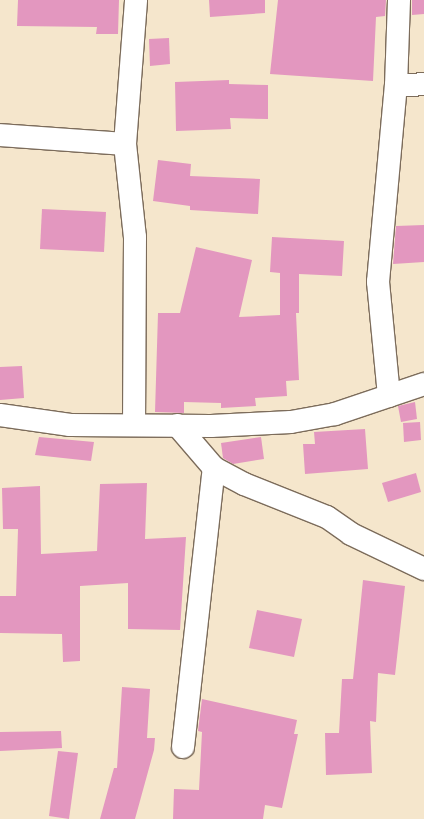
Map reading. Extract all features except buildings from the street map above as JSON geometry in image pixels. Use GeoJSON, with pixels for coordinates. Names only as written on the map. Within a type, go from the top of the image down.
{"type":"FeatureCollection","features":[{"type":"Feature","properties":{"kind":"street"},"geometry":{"type":"LineString","coordinates":[[134,425],[135,237],[125,144],[136,0]]}},
{"type":"Feature","properties":{"kind":"street"},"geometry":{"type":"LineString","coordinates":[[389,396],[378,282],[396,86],[399,0]]}},
{"type":"Feature","properties":{"kind":"street"},"geometry":{"type":"LineString","coordinates":[[396,86],[424,84]]}},
{"type":"Feature","properties":{"kind":"street"},"geometry":{"type":"LineString","coordinates":[[0,135],[125,144]]}},
{"type":"Feature","properties":{"kind":"street"},"geometry":{"type":"LineString","coordinates":[[0,415],[70,425],[290,422],[335,414],[424,384]]}},
{"type":"Feature","properties":{"kind":"street"},"geometry":{"type":"LineString","coordinates":[[177,425],[214,468],[244,484],[327,517],[351,534],[424,568]]}},
{"type":"Feature","properties":{"kind":"street"},"geometry":{"type":"LineString","coordinates":[[183,747],[214,468]]}}]}
